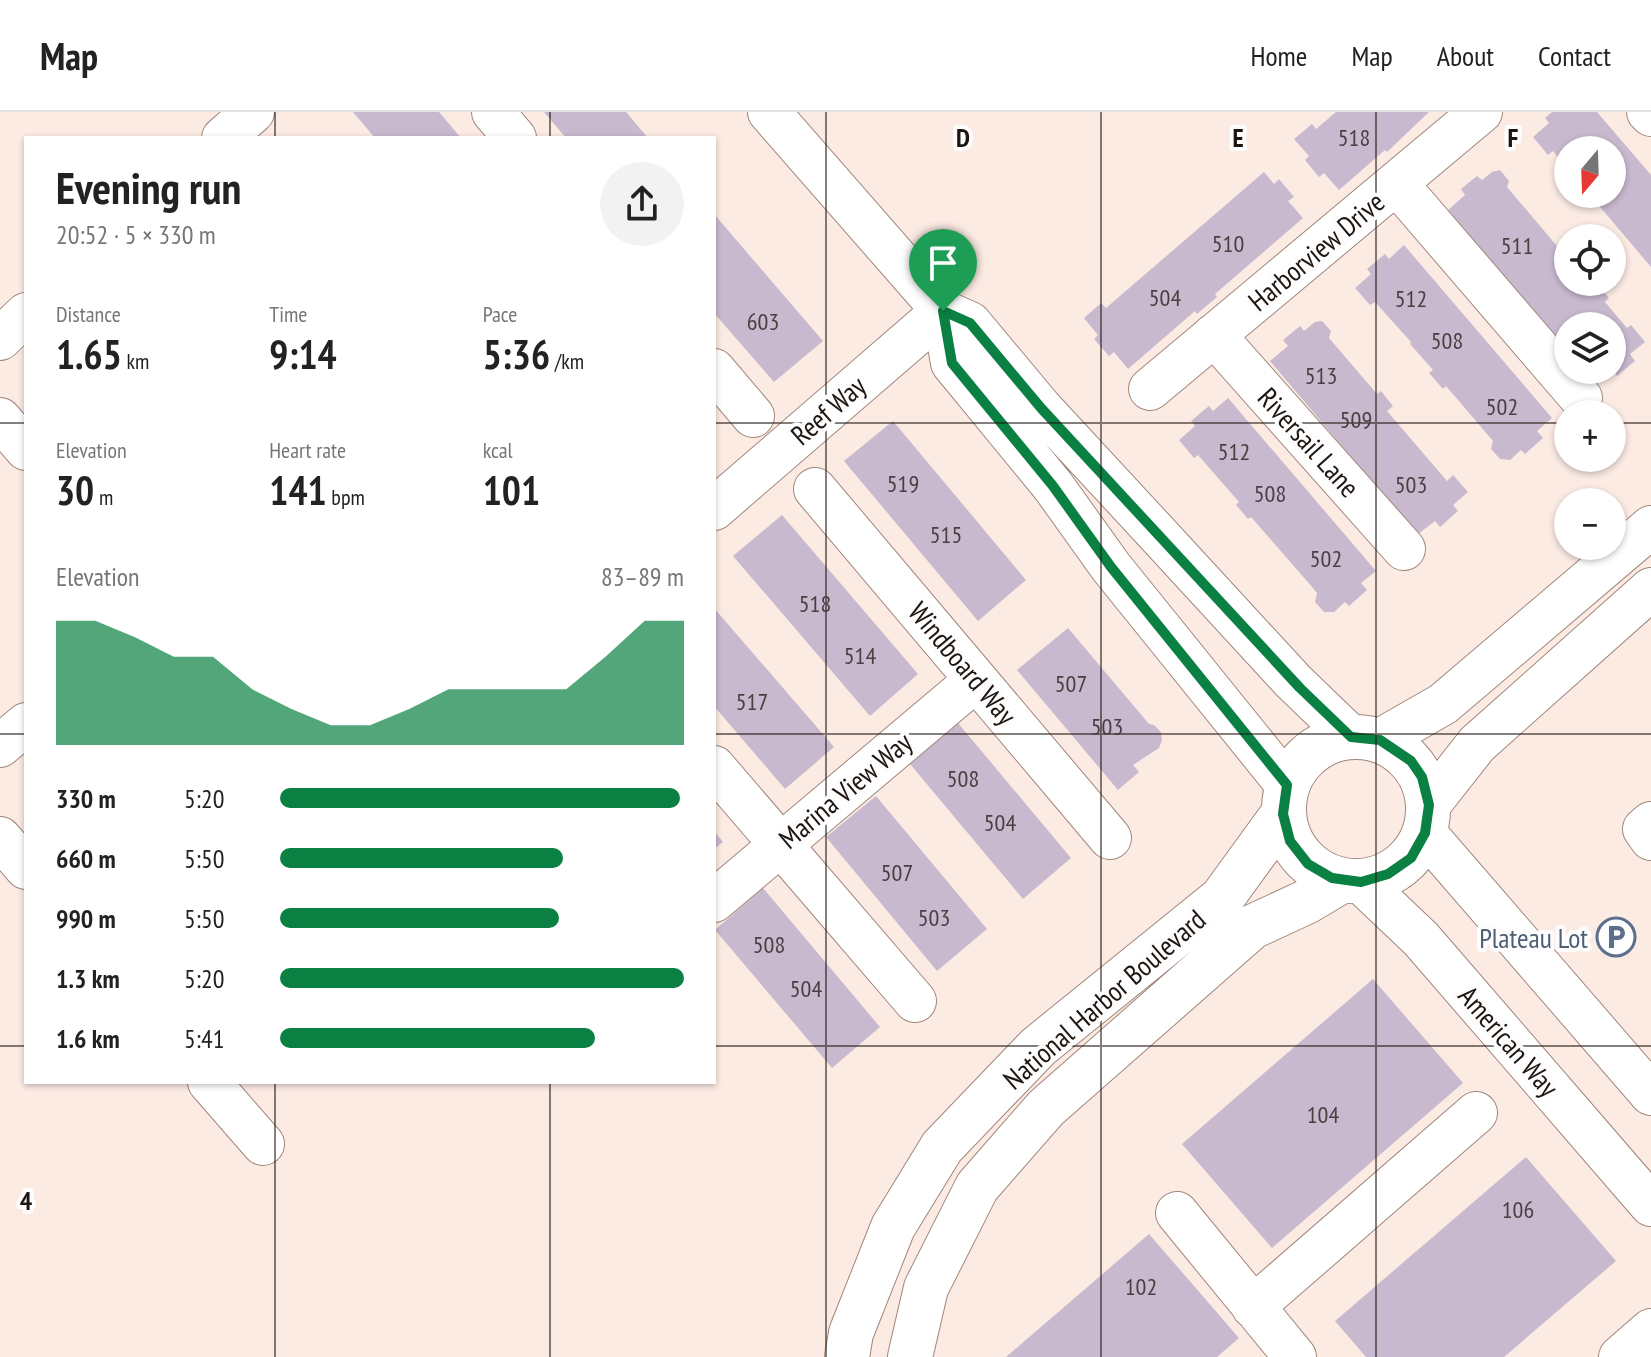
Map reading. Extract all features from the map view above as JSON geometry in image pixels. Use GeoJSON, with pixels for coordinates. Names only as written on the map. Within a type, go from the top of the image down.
{"type":"FeatureCollection","features":[{"type":"Feature","properties":{"kind":"main road"},"geometry":{"type":"LineString","coordinates":[[1366,738],[1411,761],[1422,777],[1427,819],[1407,862],[1388,874],[1352,881],[1332,878],[1308,864],[1290,841],[1285,800],[1308,754],[1324,743],[1366,738]]}},
{"type":"Feature","properties":{"kind":"main road","name":"National Harbor Boulevard"},"geometry":{"type":"LineString","coordinates":[[847,1357],[851,1333],[893,1227],[942,1147],[1038,1047],[1222,898],[1285,800]]}},
{"type":"Feature","properties":{"kind":"main road","name":"National Harbor Boulevard"},"geometry":{"type":"LineString","coordinates":[[910,1357],[926,1288],[977,1187],[1046,1108],[1252,927],[1352,881]]}},
{"type":"Feature","properties":{"kind":"street"},"geometry":{"type":"LineString","coordinates":[[225,136],[253,112]]}},
{"type":"Feature","properties":{"kind":"street"},"geometry":{"type":"LineString","coordinates":[[493,112],[513,136]]}},
{"type":"Feature","properties":{"kind":"street"},"geometry":{"type":"LineString","coordinates":[[769,112],[943,311],[970,323],[1041,408],[1293,681],[1366,738],[1443,704],[1651,527]]}},
{"type":"Feature","properties":{"kind":"street","name":"Harborview Drive"},"geometry":{"type":"LineString","coordinates":[[1150,389],[1481,112]]}},
{"type":"Feature","properties":{"kind":"street"},"geometry":{"type":"LineString","coordinates":[[1397,184],[1581,398]]}},
{"type":"Feature","properties":{"kind":"street"},"geometry":{"type":"LineString","coordinates":[[0,290],[24,296]]}},
{"type":"Feature","properties":{"kind":"street"},"geometry":{"type":"LineString","coordinates":[[943,311],[952,363],[1053,486],[1285,800]]}},
{"type":"Feature","properties":{"kind":"street","name":"Reef Way"},"geometry":{"type":"LineString","coordinates":[[716,507],[943,311]]}},
{"type":"Feature","properties":{"kind":"street"},"geometry":{"type":"LineString","coordinates":[[0,339],[24,316]]}},
{"type":"Feature","properties":{"kind":"street","name":"Riversail Lane"},"geometry":{"type":"LineString","coordinates":[[1214,335],[1404,549]]}},
{"type":"Feature","properties":{"kind":"street"},"geometry":{"type":"LineString","coordinates":[[716,372],[753,416]]}},
{"type":"Feature","properties":{"kind":"street"},"geometry":{"type":"LineString","coordinates":[[0,419],[24,447]]}},
{"type":"Feature","properties":{"kind":"street","name":"Windboard Way"},"geometry":{"type":"LineString","coordinates":[[815,489],[1110,838]]}},
{"type":"Feature","properties":{"kind":"street"},"geometry":{"type":"LineString","coordinates":[[1111,567],[1165,542]]}},
{"type":"Feature","properties":{"kind":"street"},"geometry":{"type":"LineString","coordinates":[[1605,567],[1645,605],[1477,744],[1427,819],[1651,1094]]}},
{"type":"Feature","properties":{"kind":"street","name":"Marina View Way"},"geometry":{"type":"LineString","coordinates":[[716,899],[976,680]]}},
{"type":"Feature","properties":{"kind":"street"},"geometry":{"type":"LineString","coordinates":[[0,746],[24,726]]}},
{"type":"Feature","properties":{"kind":"street"},"geometry":{"type":"LineString","coordinates":[[716,769],[915,1001]]}},
{"type":"Feature","properties":{"kind":"street"},"geometry":{"type":"LineString","coordinates":[[1651,823],[1644,829],[1651,839]]}},
{"type":"Feature","properties":{"kind":"street"},"geometry":{"type":"LineString","coordinates":[[0,838],[24,866]]}},
{"type":"Feature","properties":{"kind":"street","name":"American Way"},"geometry":{"type":"LineString","coordinates":[[1352,881],[1421,939],[1651,1205]]}},
{"type":"Feature","properties":{"kind":"street"},"geometry":{"type":"LineString","coordinates":[[211,1084],[263,1144]]}},
{"type":"Feature","properties":{"kind":"street"},"geometry":{"type":"LineString","coordinates":[[1253,1307],[1476,1113]]}},
{"type":"Feature","properties":{"kind":"street"},"geometry":{"type":"LineString","coordinates":[[1177,1213],[1295,1357]]}},
{"type":"Feature","properties":{"kind":"street"},"geometry":{"type":"LineString","coordinates":[[1620,1357],[1651,1330]]}},
{"type":"Feature","properties":{"kind":"building"},"geometry":{"type":"Polygon","coordinates":[[[353,112],[439,112],[459,136],[373,136],[353,112]]]}},
{"type":"Feature","properties":{"kind":"building"},"geometry":{"type":"Polygon","coordinates":[[[544,112],[626,112],[646,136],[564,136],[544,112]]]}},
{"type":"Feature","properties":{"kind":"building"},"geometry":{"type":"Polygon","coordinates":[[[1336,112],[1429,112],[1387,152],[1385,150],[1339,190],[1324,173],[1319,177],[1305,160],[1309,156],[1294,139],[1312,124],[1316,129],[1336,112]]]}},
{"type":"Feature","properties":{"kind":"building"},"geometry":{"type":"Polygon","coordinates":[[[1552,112],[1597,112],[1618,136],[1554,136],[1554,152],[1548,155],[1533,137],[1549,123],[1545,118],[1552,112]]]}},
{"type":"Feature","properties":{"kind":"building"},"geometry":{"type":"Polygon","coordinates":[[[1626,146],[1651,175],[1651,267],[1626,238],[1626,224],[1614,224],[1601,208],[1626,208],[1626,146]]]}},
{"type":"Feature","properties":{"kind":"building"},"geometry":{"type":"Polygon","coordinates":[[[1500,170],[1509,181],[1507,187],[1554,242],[1554,296],[1607,296],[1605,302],[1613,312],[1554,312],[1554,336],[1448,210],[1465,195],[1461,189],[1477,176],[1482,180],[1500,170]]]}},
{"type":"Feature","properties":{"kind":"building"},"geometry":{"type":"Polygon","coordinates":[[[1264,172],[1274,184],[1279,179],[1294,197],[1288,201],[1303,218],[1215,294],[1217,297],[1197,314],[1195,311],[1128,369],[1114,352],[1109,356],[1094,339],[1098,335],[1084,318],[1101,303],[1106,308],[1264,172]]]}},
{"type":"Feature","properties":{"kind":"building"},"geometry":{"type":"Polygon","coordinates":[[[716,216],[823,341],[774,382],[716,315],[716,216]]]}},
{"type":"Feature","properties":{"kind":"building"},"geometry":{"type":"Polygon","coordinates":[[[1404,245],[1552,418],[1537,431],[1543,438],[1525,454],[1521,450],[1510,460],[1500,459],[1491,449],[1493,441],[1446,386],[1443,389],[1429,373],[1433,370],[1411,342],[1375,302],[1370,305],[1355,288],[1371,274],[1367,269],[1385,254],[1389,259],[1404,245]]]}},
{"type":"Feature","properties":{"kind":"building"},"geometry":{"type":"Polygon","coordinates":[[[1322,321],[1331,331],[1329,338],[1377,394],[1381,391],[1393,406],[1387,411],[1447,481],[1453,475],[1468,492],[1453,505],[1458,511],[1440,527],[1435,521],[1417,535],[1270,361],[1288,346],[1283,340],[1300,326],[1304,331],[1315,322],[1322,321]]]}},
{"type":"Feature","properties":{"kind":"building"},"geometry":{"type":"Polygon","coordinates":[[[1631,325],[1645,342],[1630,354],[1635,361],[1626,368],[1626,327],[1631,325]]]}},
{"type":"Feature","properties":{"kind":"building"},"geometry":{"type":"Polygon","coordinates":[[[1228,398],[1376,571],[1361,583],[1367,590],[1349,606],[1345,602],[1334,612],[1324,612],[1315,602],[1317,593],[1313,588],[1251,517],[1248,519],[1236,505],[1239,502],[1198,455],[1194,458],[1179,440],[1195,426],[1191,421],[1209,406],[1213,411],[1228,398]]]}},
{"type":"Feature","properties":{"kind":"building"},"geometry":{"type":"Polygon","coordinates":[[[893,421],[1026,580],[978,621],[844,461],[893,421]]]}},
{"type":"Feature","properties":{"kind":"building"},"geometry":{"type":"Polygon","coordinates":[[[782,515],[918,674],[870,716],[733,556],[782,515]]]}},
{"type":"Feature","properties":{"kind":"building"},"geometry":{"type":"Polygon","coordinates":[[[716,610],[834,747],[785,789],[716,708],[716,610]]]}},
{"type":"Feature","properties":{"kind":"building"},"geometry":{"type":"Polygon","coordinates":[[[1068,628],[1149,724],[1161,732],[1159,748],[1133,765],[1139,772],[1118,790],[1017,670],[1068,628]]]}},
{"type":"Feature","properties":{"kind":"building"},"geometry":{"type":"Polygon","coordinates":[[[958,723],[1071,858],[1023,899],[910,764],[958,723]]]}},
{"type":"Feature","properties":{"kind":"building"},"geometry":{"type":"Polygon","coordinates":[[[876,796],[987,929],[937,971],[826,837],[876,796]]]}},
{"type":"Feature","properties":{"kind":"building"},"geometry":{"type":"Polygon","coordinates":[[[716,833],[723,842],[716,847],[716,833]]]}},
{"type":"Feature","properties":{"kind":"building"},"geometry":{"type":"Polygon","coordinates":[[[763,888],[880,1027],[832,1068],[716,929],[763,888]]]}},
{"type":"Feature","properties":{"kind":"building"},"geometry":{"type":"Polygon","coordinates":[[[1373,979],[1463,1083],[1272,1248],[1182,1144],[1373,979]]]}},
{"type":"Feature","properties":{"kind":"building"},"geometry":{"type":"Polygon","coordinates":[[[1526,1157],[1616,1261],[1504,1357],[1366,1357],[1335,1321],[1526,1157]]]}},
{"type":"Feature","properties":{"kind":"building"},"geometry":{"type":"Polygon","coordinates":[[[1149,1234],[1239,1338],[1217,1357],[1006,1357],[1149,1234]]]}},
{"type":"Feature","properties":{"kind":"place","name":"Plateau Lot"},"geometry":{"type":"Point","coordinates":[1616,937]}},
{"type":"Feature","properties":{"kind":"route"},"geometry":{"type":"LineString","coordinates":[[943,311],[970,323],[1041,408],[1300,688],[1351,737],[1380,740],[1411,761],[1422,777],[1429,805],[1425,833],[1407,862],[1388,874],[1361,882],[1332,878],[1308,864],[1290,841],[1283,814],[1287,785],[1243,734],[1088,537],[1053,486],[952,363],[943,311]]}}]}
